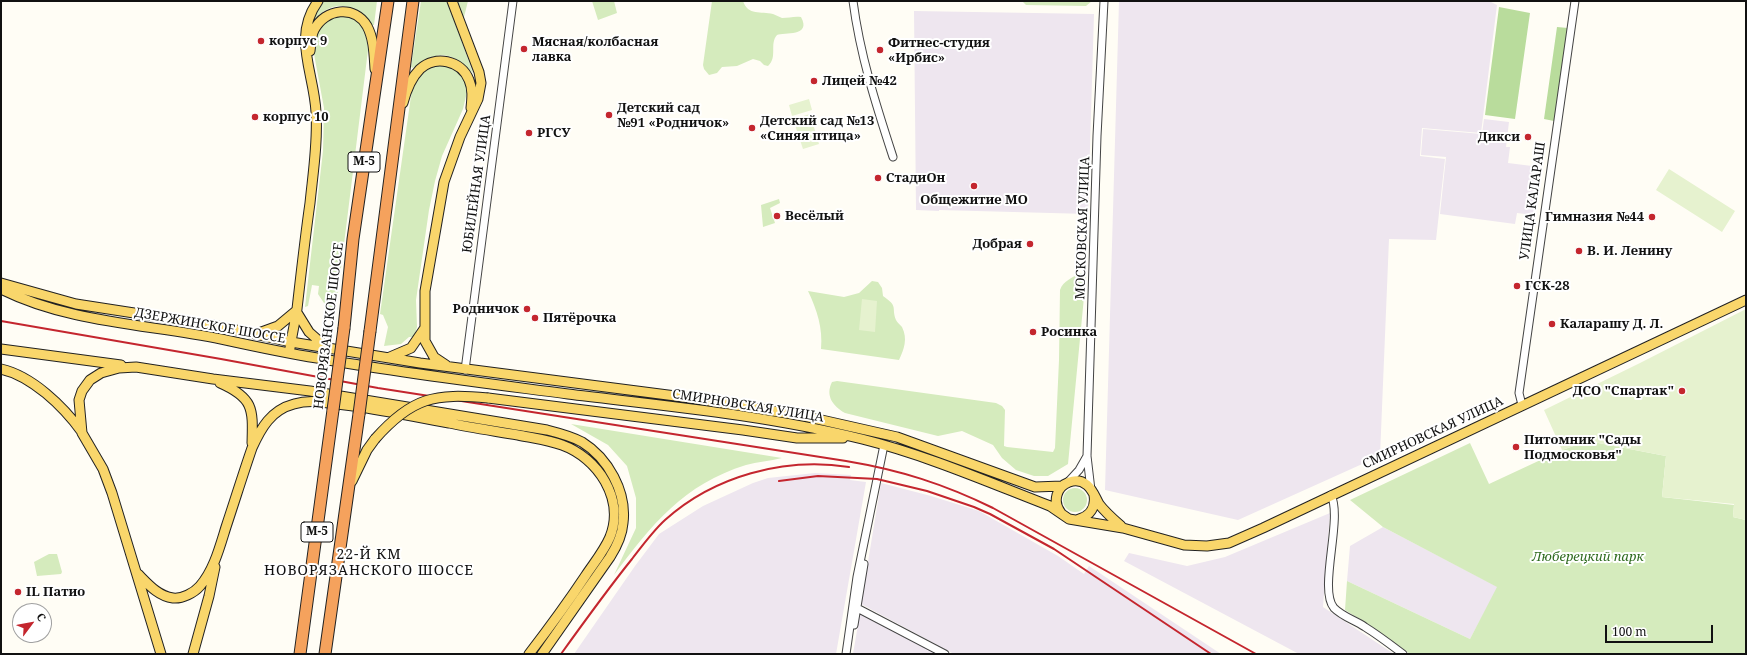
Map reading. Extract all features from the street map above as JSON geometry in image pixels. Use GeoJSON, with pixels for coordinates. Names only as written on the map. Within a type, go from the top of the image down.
{"type":"FeatureCollection","features":[{"type":"Feature","properties":{"kind":"highway","name":"НОВОРЯЗАНСКОЕ ШОССЕ"},"geometry":{"type":"LineString","coordinates":[[300,654],[344,328],[353,239],[388,1]]}},
{"type":"Feature","properties":{"kind":"highway","name":"М-5"},"geometry":{"type":"LineString","coordinates":[[325,654],[359,414],[413,1]]}},
{"type":"Feature","properties":{"kind":"main road","name":"М-5"},"geometry":{"type":"LineString","coordinates":[[291,342],[316,149],[314,89],[305,49],[307,22],[312,9],[318,1]]}},
{"type":"Feature","properties":{"kind":"main road","name":"М-5"},"geometry":{"type":"LineString","coordinates":[[449,367],[440,362],[429,350],[425,341],[424,329],[426,291],[440,203],[451,160],[478,99],[481,83],[479,72],[452,1]]}},
{"type":"Feature","properties":{"kind":"main road","name":"М-5"},"geometry":{"type":"LineString","coordinates":[[309,68],[314,30],[326,16],[340,11],[347,11],[361,19],[367,26],[371,36],[376,85]]}},
{"type":"Feature","properties":{"kind":"main road","name":"М-5"},"geometry":{"type":"LineString","coordinates":[[395,133],[410,83],[420,69],[432,62],[445,61],[452,63],[464,72],[471,87],[472,97],[470,115]]}},
{"type":"Feature","properties":{"kind":"main road","name":"ДЗЕРЖИНСКОЕ ШОССЕ"},"geometry":{"type":"LineString","coordinates":[[1,283],[76,304],[96,308],[174,319],[291,342],[420,364]]}},
{"type":"Feature","properties":{"kind":"main road","name":"ДЗЕРЖИНСКОЕ ШОССЕ"},"geometry":{"type":"LineString","coordinates":[[1,289],[45,307],[95,318],[217,338],[289,353],[419,374]]}},
{"type":"Feature","properties":{"kind":"main road","name":"СМИРНОВСКАЯ УЛИЦА"},"geometry":{"type":"LineString","coordinates":[[419,374],[690,409],[802,426],[860,438],[916,455],[973,476],[1050,506],[1069,518],[1123,528],[1184,545],[1207,546],[1229,542],[1746,300]]}},
{"type":"Feature","properties":{"kind":"main road"},"geometry":{"type":"LineString","coordinates":[[95,318],[90,313],[92,309],[96,308]]}},
{"type":"Feature","properties":{"kind":"main road"},"geometry":{"type":"LineString","coordinates":[[255,334],[278,326],[296,311],[309,332],[327,348]]}},
{"type":"Feature","properties":{"kind":"main road"},"geometry":{"type":"LineString","coordinates":[[387,358],[398,355],[411,348],[424,329]]}},
{"type":"Feature","properties":{"kind":"main road"},"geometry":{"type":"LineString","coordinates":[[289,353],[291,342]]}},
{"type":"Feature","properties":{"kind":"main road"},"geometry":{"type":"LineString","coordinates":[[1,349],[136,367],[213,380],[310,391],[547,430],[566,435],[581,442],[604,461],[612,474],[619,490],[624,522],[620,540],[600,572],[542,654]]}},
{"type":"Feature","properties":{"kind":"main road","name":"СМИРНОВСКАЯ УЛИЦА"},"geometry":{"type":"LineString","coordinates":[[420,364],[691,398],[804,416],[897,437],[1034,487],[1064,485],[1070,482],[1084,483],[1092,492],[1105,512],[1123,528]]}},
{"type":"Feature","properties":{"kind":"main road"},"geometry":{"type":"LineString","coordinates":[[82,433],[79,400],[86,384],[95,376],[108,370],[136,367]]}},
{"type":"Feature","properties":{"kind":"main road"},"geometry":{"type":"LineString","coordinates":[[1,369],[30,382],[46,394],[73,419],[92,448],[107,480],[161,654]]}},
{"type":"Feature","properties":{"kind":"main road"},"geometry":{"type":"LineString","coordinates":[[213,380],[238,392],[245,398],[249,405],[253,421],[252,448]]}},
{"type":"Feature","properties":{"kind":"main road","name":"М-5"},"geometry":{"type":"LineString","coordinates":[[348,487],[367,450],[391,422],[423,401],[441,397],[460,396],[488,398],[561,406],[797,438],[860,438]]}},
{"type":"Feature","properties":{"kind":"main road"},"geometry":{"type":"LineString","coordinates":[[137,573],[153,589],[163,595],[174,598],[192,593],[200,586],[207,575],[219,548],[252,448],[262,427],[275,412],[295,403],[319,402],[368,408],[544,440],[576,451],[588,459],[598,469],[610,493],[613,506],[613,520],[610,536],[602,552],[529,654]]}},
{"type":"Feature","properties":{"kind":"main road"},"geometry":{"type":"LineString","coordinates":[[1061,513],[1058,509],[1056,499],[1057,494],[1064,485]]}},
{"type":"Feature","properties":{"kind":"main road"},"geometry":{"type":"LineString","coordinates":[[1079,519],[1087,516],[1093,508],[1092,492]]}},
{"type":"Feature","properties":{"kind":"main road"},"geometry":{"type":"LineString","coordinates":[[193,654],[209,596],[219,548]]}},
{"type":"Feature","properties":{"kind":"street","name":"ЮБИЛЕЙНАЯ УЛИЦА"},"geometry":{"type":"LineString","coordinates":[[465,370],[513,1]]}},
{"type":"Feature","properties":{"kind":"street"},"geometry":{"type":"LineString","coordinates":[[853,1],[856,26],[868,78],[893,157]]}},
{"type":"Feature","properties":{"kind":"street","name":"МОСКОВСКАЯ УЛИЦА"},"geometry":{"type":"LineString","coordinates":[[1092,492],[1087,456],[1097,144],[1104,1]]}},
{"type":"Feature","properties":{"kind":"street","name":"УЛИЦА КАЛАРАШ"},"geometry":{"type":"LineString","coordinates":[[1522,405],[1518,393],[1574,1]]}},
{"type":"Feature","properties":{"kind":"street"},"geometry":{"type":"LineString","coordinates":[[846,651],[858,577],[884,445]]}},
{"type":"Feature","properties":{"kind":"street"},"geometry":{"type":"LineString","coordinates":[[1064,485],[1079,470],[1087,456]]}},
{"type":"Feature","properties":{"kind":"street"},"geometry":{"type":"LineString","coordinates":[[1331,495],[1335,510],[1329,592],[1333,606],[1342,615],[1364,626],[1403,654]]}},
{"type":"Feature","properties":{"kind":"street"},"geometry":{"type":"LineString","coordinates":[[846,651],[863,578],[867,532]]}},
{"type":"Feature","properties":{"kind":"street"},"geometry":{"type":"LineString","coordinates":[[857,608],[945,654]]}},
{"type":"Feature","properties":{"kind":"shaded area"},"geometry":{"type":"Polygon","coordinates":[[[1119,1],[1489,1],[1497,5],[1481,133],[1422,128],[1420,156],[1445,159],[1436,240],[1389,239],[1380,456],[1238,520],[1105,490],[1119,1]]]}},
{"type":"Feature","properties":{"kind":"shaded area"},"geometry":{"type":"Polygon","coordinates":[[[914,11],[1094,14],[1088,214],[916,210],[914,11]]]}},
{"type":"Feature","properties":{"kind":"shaded area"},"geometry":{"type":"Polygon","coordinates":[[[1484,119],[1509,122],[1506,147],[1510,147],[1508,163],[1540,167],[1534,215],[1517,213],[1515,224],[1440,214],[1446,157],[1421,155],[1423,129],[1482,134],[1484,119]]]}},
{"type":"Feature","properties":{"kind":"shaded area"},"geometry":{"type":"Polygon","coordinates":[[[815,473],[851,475],[850,480],[866,482],[836,654],[574,654],[659,534],[703,506],[753,483],[768,478],[815,473]]]}},
{"type":"Feature","properties":{"kind":"shaded area"},"geometry":{"type":"Polygon","coordinates":[[[881,483],[931,496],[979,511],[1058,556],[1084,574],[1089,566],[1221,654],[954,654],[861,604],[881,483]]]}},
{"type":"Feature","properties":{"kind":"shaded area"},"geometry":{"type":"Polygon","coordinates":[[[1330,513],[1323,607],[1394,654],[1299,654],[1124,561],[1129,553],[1187,566],[1225,557],[1330,513]]]}},
{"type":"Feature","properties":{"kind":"shaded area"},"geometry":{"type":"Polygon","coordinates":[[[1383,527],[1498,587],[1470,639],[1347,581],[1350,546],[1383,527]]]}},
{"type":"Feature","properties":{"kind":"shaded area"},"geometry":{"type":"Polygon","coordinates":[[[860,613],[937,654],[853,654],[860,613]]]}},
{"type":"Feature","properties":{"kind":"green space"},"geometry":{"type":"Polygon","coordinates":[[[324,1],[377,1],[374,25],[371,25],[365,17],[357,11],[349,7],[341,6],[333,7],[325,11],[311,24],[315,13],[324,1]]]}},
{"type":"Feature","properties":{"kind":"green space"},"geometry":{"type":"Polygon","coordinates":[[[421,1],[447,1],[473,73],[462,63],[449,56],[443,55],[431,57],[413,68],[411,67],[421,1]]]}},
{"type":"Feature","properties":{"kind":"green space"},"geometry":{"type":"Polygon","coordinates":[[[456,1],[468,1],[464,17],[462,17],[456,1]]]}},
{"type":"Feature","properties":{"kind":"green space"},"geometry":{"type":"Polygon","coordinates":[[[592,1],[614,1],[617,13],[598,20],[592,1]]]}},
{"type":"Feature","properties":{"kind":"green space"},"geometry":{"type":"Polygon","coordinates":[[[712,1],[743,1],[748,9],[755,12],[773,14],[782,18],[801,17],[803,28],[800,31],[777,35],[774,42],[772,59],[768,66],[753,59],[737,66],[722,67],[717,73],[709,75],[704,69],[703,65],[712,1]]]}},
{"type":"Feature","properties":{"kind":"green space"},"geometry":{"type":"Polygon","coordinates":[[[1022,1],[1092,1],[1086,6],[1026,5],[1022,1]]]}},
{"type":"Feature","properties":{"kind":"green space"},"geometry":{"type":"Polygon","coordinates":[[[1499,7],[1530,13],[1515,119],[1485,115],[1499,7]]]}},
{"type":"Feature","properties":{"kind":"green space"},"geometry":{"type":"Polygon","coordinates":[[[338,15],[352,18],[361,25],[366,36],[368,50],[336,309],[328,309],[318,294],[319,286],[312,285],[308,306],[305,307],[323,151],[324,108],[314,54],[314,44],[318,30],[327,20],[338,15]]]}},
{"type":"Feature","properties":{"kind":"green space"},"geometry":{"type":"Polygon","coordinates":[[[1557,27],[1568,28],[1554,121],[1544,119],[1557,27]]]}},
{"type":"Feature","properties":{"kind":"green space"},"geometry":{"type":"Polygon","coordinates":[[[435,64],[452,67],[461,75],[466,85],[467,92],[463,109],[442,156],[435,181],[429,210],[416,300],[417,327],[414,337],[409,337],[401,344],[384,346],[388,327],[383,315],[380,314],[412,89],[421,74],[435,64]]]}},
{"type":"Feature","properties":{"kind":"green space"},"geometry":{"type":"Polygon","coordinates":[[[809,99],[812,110],[792,116],[789,105],[809,99]]]}},
{"type":"Feature","properties":{"kind":"green space"},"geometry":{"type":"Polygon","coordinates":[[[810,114],[819,144],[803,149],[793,119],[810,114]]]}},
{"type":"Feature","properties":{"kind":"green space"},"geometry":{"type":"Polygon","coordinates":[[[1669,169],[1735,211],[1722,232],[1656,190],[1669,169]]]}},
{"type":"Feature","properties":{"kind":"green space"},"geometry":{"type":"Polygon","coordinates":[[[779,199],[780,203],[770,208],[775,223],[763,227],[761,205],[779,199]]]}},
{"type":"Feature","properties":{"kind":"green space"},"geometry":{"type":"Polygon","coordinates":[[[1081,273],[1086,276],[1068,464],[1048,476],[1034,476],[1016,470],[1002,458],[993,445],[962,431],[938,436],[845,413],[831,400],[829,392],[830,387],[832,382],[837,381],[996,403],[1002,406],[1005,410],[1004,446],[1053,452],[1055,448],[1059,360],[1060,290],[1066,282],[1081,273]]]}},
{"type":"Feature","properties":{"kind":"green space"},"geometry":{"type":"Polygon","coordinates":[[[872,281],[878,282],[882,288],[883,296],[893,305],[896,320],[904,331],[905,344],[899,360],[821,349],[819,319],[808,291],[844,297],[859,293],[872,281]]]}},
{"type":"Feature","properties":{"kind":"green space"},"geometry":{"type":"Polygon","coordinates":[[[862,299],[877,301],[875,332],[859,330],[862,299]]]}},
{"type":"Feature","properties":{"kind":"green space"},"geometry":{"type":"Polygon","coordinates":[[[1746,309],[1746,520],[1733,517],[1734,504],[1662,497],[1666,456],[1588,441],[1562,450],[1544,410],[1746,309]]]}},
{"type":"Feature","properties":{"kind":"green space"},"geometry":{"type":"Polygon","coordinates":[[[571,424],[782,458],[746,465],[724,473],[704,483],[671,508],[656,523],[614,575],[636,528],[636,498],[627,466],[608,445],[571,424]]]}},
{"type":"Feature","properties":{"kind":"green space","name":"Люберецкий парк"},"geometry":{"type":"Polygon","coordinates":[[[1588,441],[1666,456],[1662,497],[1734,505],[1733,517],[1746,520],[1746,654],[1410,654],[1371,626],[1345,610],[1347,581],[1470,639],[1497,587],[1383,527],[1350,500],[1470,443],[1489,484],[1562,450],[1588,441]]]}},
{"type":"Feature","properties":{"kind":"green space"},"geometry":{"type":"Polygon","coordinates":[[[1075,488],[1083,492],[1087,500],[1083,508],[1075,512],[1067,508],[1063,500],[1067,492],[1075,488]]]}},
{"type":"Feature","properties":{"kind":"green space"},"geometry":{"type":"Polygon","coordinates":[[[49,554],[57,554],[62,572],[61,574],[37,576],[34,562],[49,554]]]}},
{"type":"Feature","properties":{"kind":"railway"},"geometry":{"type":"LineString","coordinates":[[1,321],[378,388],[846,461],[903,473],[939,485],[975,499],[993,508],[1256,654]]}},
{"type":"Feature","properties":{"kind":"railway"},"geometry":{"type":"LineString","coordinates":[[561,654],[605,594],[656,529],[684,505],[705,492],[728,481],[751,473],[800,465],[849,467]]}},
{"type":"Feature","properties":{"kind":"railway"},"geometry":{"type":"LineString","coordinates":[[779,481],[818,476],[877,479],[927,491],[974,507],[990,514],[1054,549],[1211,654]]}},
{"type":"Feature","properties":{"kind":"place","name":"корпус 9"},"geometry":{"type":"Point","coordinates":[261,41]}},
{"type":"Feature","properties":{"kind":"place","name":"Мясная/колбасная лавка"},"geometry":{"type":"Point","coordinates":[524,49]}},
{"type":"Feature","properties":{"kind":"place","name":"Фитнес-студия «Ирбис»"},"geometry":{"type":"Point","coordinates":[880,50]}},
{"type":"Feature","properties":{"kind":"place","name":"Лицей №42"},"geometry":{"type":"Point","coordinates":[814,81]}},
{"type":"Feature","properties":{"kind":"place","name":"Детский сад №91 «Родничок»"},"geometry":{"type":"Point","coordinates":[609,115]}},
{"type":"Feature","properties":{"kind":"place","name":"корпус 10"},"geometry":{"type":"Point","coordinates":[255,117]}},
{"type":"Feature","properties":{"kind":"place","name":"Детский сад №13 «Синяя птица»"},"geometry":{"type":"Point","coordinates":[752,128]}},
{"type":"Feature","properties":{"kind":"place","name":"РГСУ"},"geometry":{"type":"Point","coordinates":[529,133]}},
{"type":"Feature","properties":{"kind":"place","name":"Дикси"},"geometry":{"type":"Point","coordinates":[1528,137]}},
{"type":"Feature","properties":{"kind":"place","name":"СтадиОн"},"geometry":{"type":"Point","coordinates":[878,178]}},
{"type":"Feature","properties":{"kind":"place","name":"Общежитие МО"},"geometry":{"type":"Point","coordinates":[974,186]}},
{"type":"Feature","properties":{"kind":"place","name":"Весёлый"},"geometry":{"type":"Point","coordinates":[777,216]}},
{"type":"Feature","properties":{"kind":"place","name":"Гимназия №44"},"geometry":{"type":"Point","coordinates":[1652,217]}},
{"type":"Feature","properties":{"kind":"place","name":"Добрая"},"geometry":{"type":"Point","coordinates":[1030,244]}},
{"type":"Feature","properties":{"kind":"place","name":"В. И. Ленину"},"geometry":{"type":"Point","coordinates":[1579,251]}},
{"type":"Feature","properties":{"kind":"place","name":"ГСК-28"},"geometry":{"type":"Point","coordinates":[1517,286]}},
{"type":"Feature","properties":{"kind":"place","name":"Родничок"},"geometry":{"type":"Point","coordinates":[527,309]}},
{"type":"Feature","properties":{"kind":"place","name":"Пятёрочка"},"geometry":{"type":"Point","coordinates":[535,318]}},
{"type":"Feature","properties":{"kind":"place","name":"Каларашу Д. Л."},"geometry":{"type":"Point","coordinates":[1552,324]}},
{"type":"Feature","properties":{"kind":"place","name":"Росинка"},"geometry":{"type":"Point","coordinates":[1033,332]}},
{"type":"Feature","properties":{"kind":"place","name":"ДСО \"Спартак\""},"geometry":{"type":"Point","coordinates":[1682,391]}},
{"type":"Feature","properties":{"kind":"place","name":"Питомник \"Сады Подмосковья\""},"geometry":{"type":"Point","coordinates":[1516,447]}},
{"type":"Feature","properties":{"kind":"place","name":"IL Патио"},"geometry":{"type":"Point","coordinates":[18,592]}},
{"type":"Feature","properties":{"kind":"district","name":"22-Й КМ НОВОРЯЗАНСКОГО ШОССЕ"},"geometry":{"type":"Point","coordinates":[369,564]}}]}
